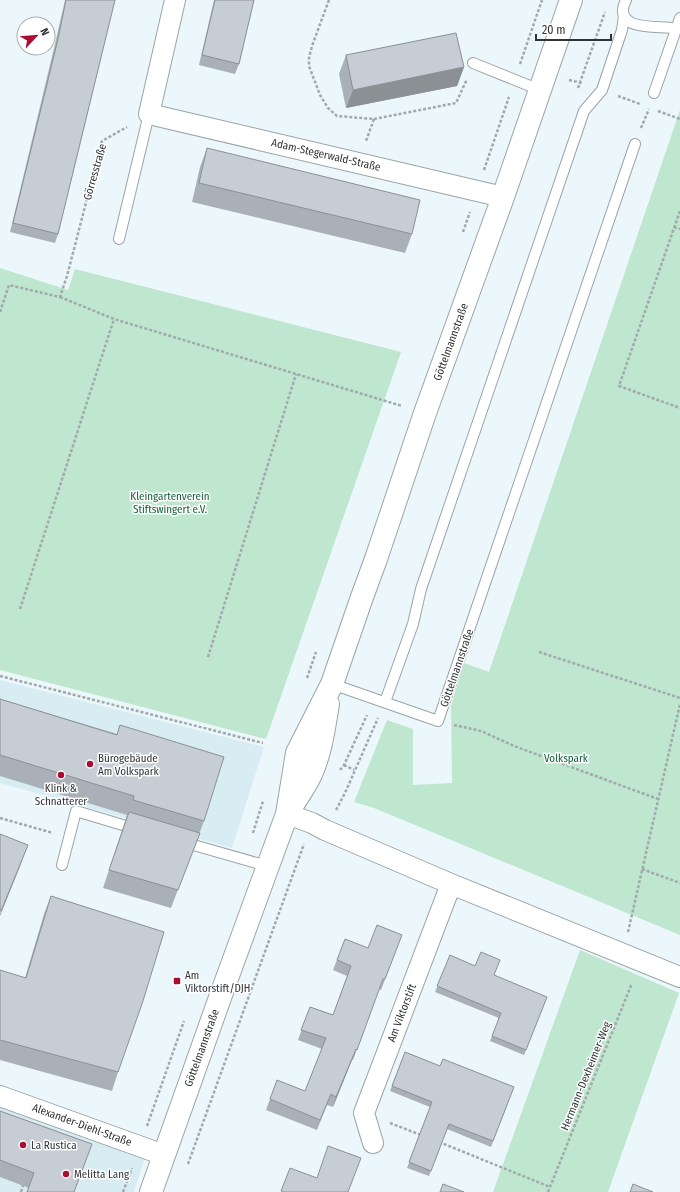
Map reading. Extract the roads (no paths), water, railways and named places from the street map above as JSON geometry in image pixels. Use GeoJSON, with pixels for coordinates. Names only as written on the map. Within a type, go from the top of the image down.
{"type":"FeatureCollection","features":[{"type":"Feature","properties":{"kind":"street"},"geometry":{"type":"LineString","coordinates":[[149,114],[175,0]]}},
{"type":"Feature","properties":{"kind":"street","name":"Göttelmannstraße"},"geometry":{"type":"LineString","coordinates":[[150,1192],[287,814],[311,775],[317,760],[322,743],[332,684],[425,413],[503,196],[571,0]]}},
{"type":"Feature","properties":{"kind":"street","name":"Adam-Stegerwald-Straße"},"geometry":{"type":"LineString","coordinates":[[149,114],[503,196]]}},
{"type":"Feature","properties":{"kind":"street"},"geometry":{"type":"LineString","coordinates":[[287,814],[312,823],[451,884],[680,977]]}},
{"type":"Feature","properties":{"kind":"street","name":"Am Viktorstift"},"geometry":{"type":"LineString","coordinates":[[373,1143],[364,1112],[451,884]]}},
{"type":"Feature","properties":{"kind":"street","name":"Alexander-Diehl-Straße"},"geometry":{"type":"LineString","coordinates":[[0,1096],[164,1155]]}},
{"type":"Feature","properties":{"kind":"lane"},"geometry":{"type":"LineString","coordinates":[[385,702],[413,624],[424,582],[584,111],[602,90],[622,30],[624,16],[623,9],[626,0]]}},
{"type":"Feature","properties":{"kind":"lane"},"geometry":{"type":"LineString","coordinates":[[624,16],[629,22],[638,25],[657,28],[669,26],[676,29]]}},
{"type":"Feature","properties":{"kind":"lane"},"geometry":{"type":"LineString","coordinates":[[654,93],[680,18]]}},
{"type":"Feature","properties":{"kind":"lane"},"geometry":{"type":"LineString","coordinates":[[473,64],[540,90]]}},
{"type":"Feature","properties":{"kind":"lane"},"geometry":{"type":"LineString","coordinates":[[119,239],[149,114]]}},
{"type":"Feature","properties":{"kind":"lane","name":"Göttelmannstraße"},"geometry":{"type":"LineString","coordinates":[[332,684],[438,721],[634,144]]}},
{"type":"Feature","properties":{"kind":"lane"},"geometry":{"type":"LineString","coordinates":[[62,865],[76,811],[149,833]]}},
{"type":"Feature","properties":{"kind":"lane"},"geometry":{"type":"LineString","coordinates":[[172,839],[267,866]]}},
{"type":"Feature","properties":{"kind":"place","name":"Bürogebäude Am Volkspark"},"geometry":{"type":"Point","coordinates":[90,764]}},
{"type":"Feature","properties":{"kind":"place","name":"Klink & Schnatterer"},"geometry":{"type":"Point","coordinates":[61,775]}},
{"type":"Feature","properties":{"kind":"place","name":"Am Viktorstift/DJH"},"geometry":{"type":"Point","coordinates":[177,981]}},
{"type":"Feature","properties":{"kind":"place","name":"La Rustica"},"geometry":{"type":"Point","coordinates":[23,1145]}},
{"type":"Feature","properties":{"kind":"place","name":"Melitta Lang"},"geometry":{"type":"Point","coordinates":[66,1174]}},
{"type":"Feature","properties":{"kind":"park label","name":"Kleingartenverein Stiftswingert e.V."},"geometry":{"type":"Point","coordinates":[170,502]}},
{"type":"Feature","properties":{"kind":"park label","name":"Volkspark"},"geometry":{"type":"Point","coordinates":[566,758]}}]}
